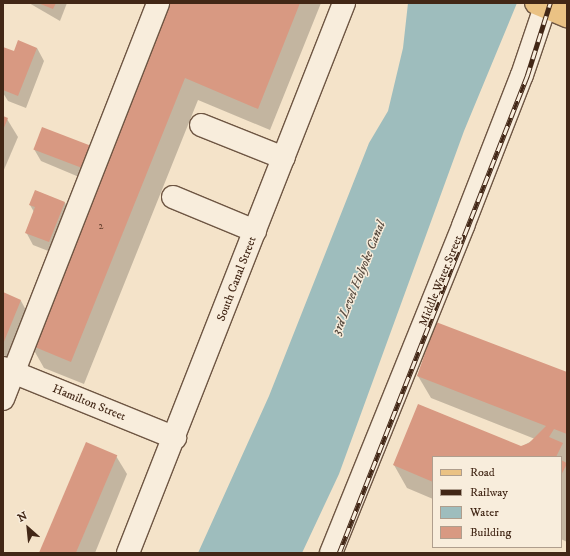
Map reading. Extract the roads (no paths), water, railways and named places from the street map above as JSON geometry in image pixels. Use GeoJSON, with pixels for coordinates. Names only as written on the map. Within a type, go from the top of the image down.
{"type":"FeatureCollection","features":[{"type":"Feature","properties":{"kind":"street"},"geometry":{"type":"LineString","coordinates":[[3,399],[8,370],[158,3]]}},
{"type":"Feature","properties":{"kind":"street","name":"South Canal Street"},"geometry":{"type":"LineString","coordinates":[[128,553],[175,438],[344,3]]}},
{"type":"Feature","properties":{"kind":"street","name":"Middle Water Street"},"geometry":{"type":"LineString","coordinates":[[330,553],[464,226],[522,75],[551,8]]}},
{"type":"Feature","properties":{"kind":"street"},"geometry":{"type":"LineString","coordinates":[[201,125],[284,158]]}},
{"type":"Feature","properties":{"kind":"street"},"geometry":{"type":"LineString","coordinates":[[173,197],[255,231]]}},
{"type":"Feature","properties":{"kind":"street","name":"Hamilton Street"},"geometry":{"type":"LineString","coordinates":[[8,370],[175,438]]}},
{"type":"Feature","properties":{"kind":"water","name":"3rd Level Holyoke Canal"},"geometry":{"type":"Polygon","coordinates":[[[408,3],[517,3],[464,131],[339,474],[302,553],[198,553],[269,396],[369,143],[388,111],[403,48],[408,3]]]}},
{"type":"Feature","properties":{"kind":"railway"},"geometry":{"type":"LineString","coordinates":[[339,553],[527,76],[550,3]]}}]}
